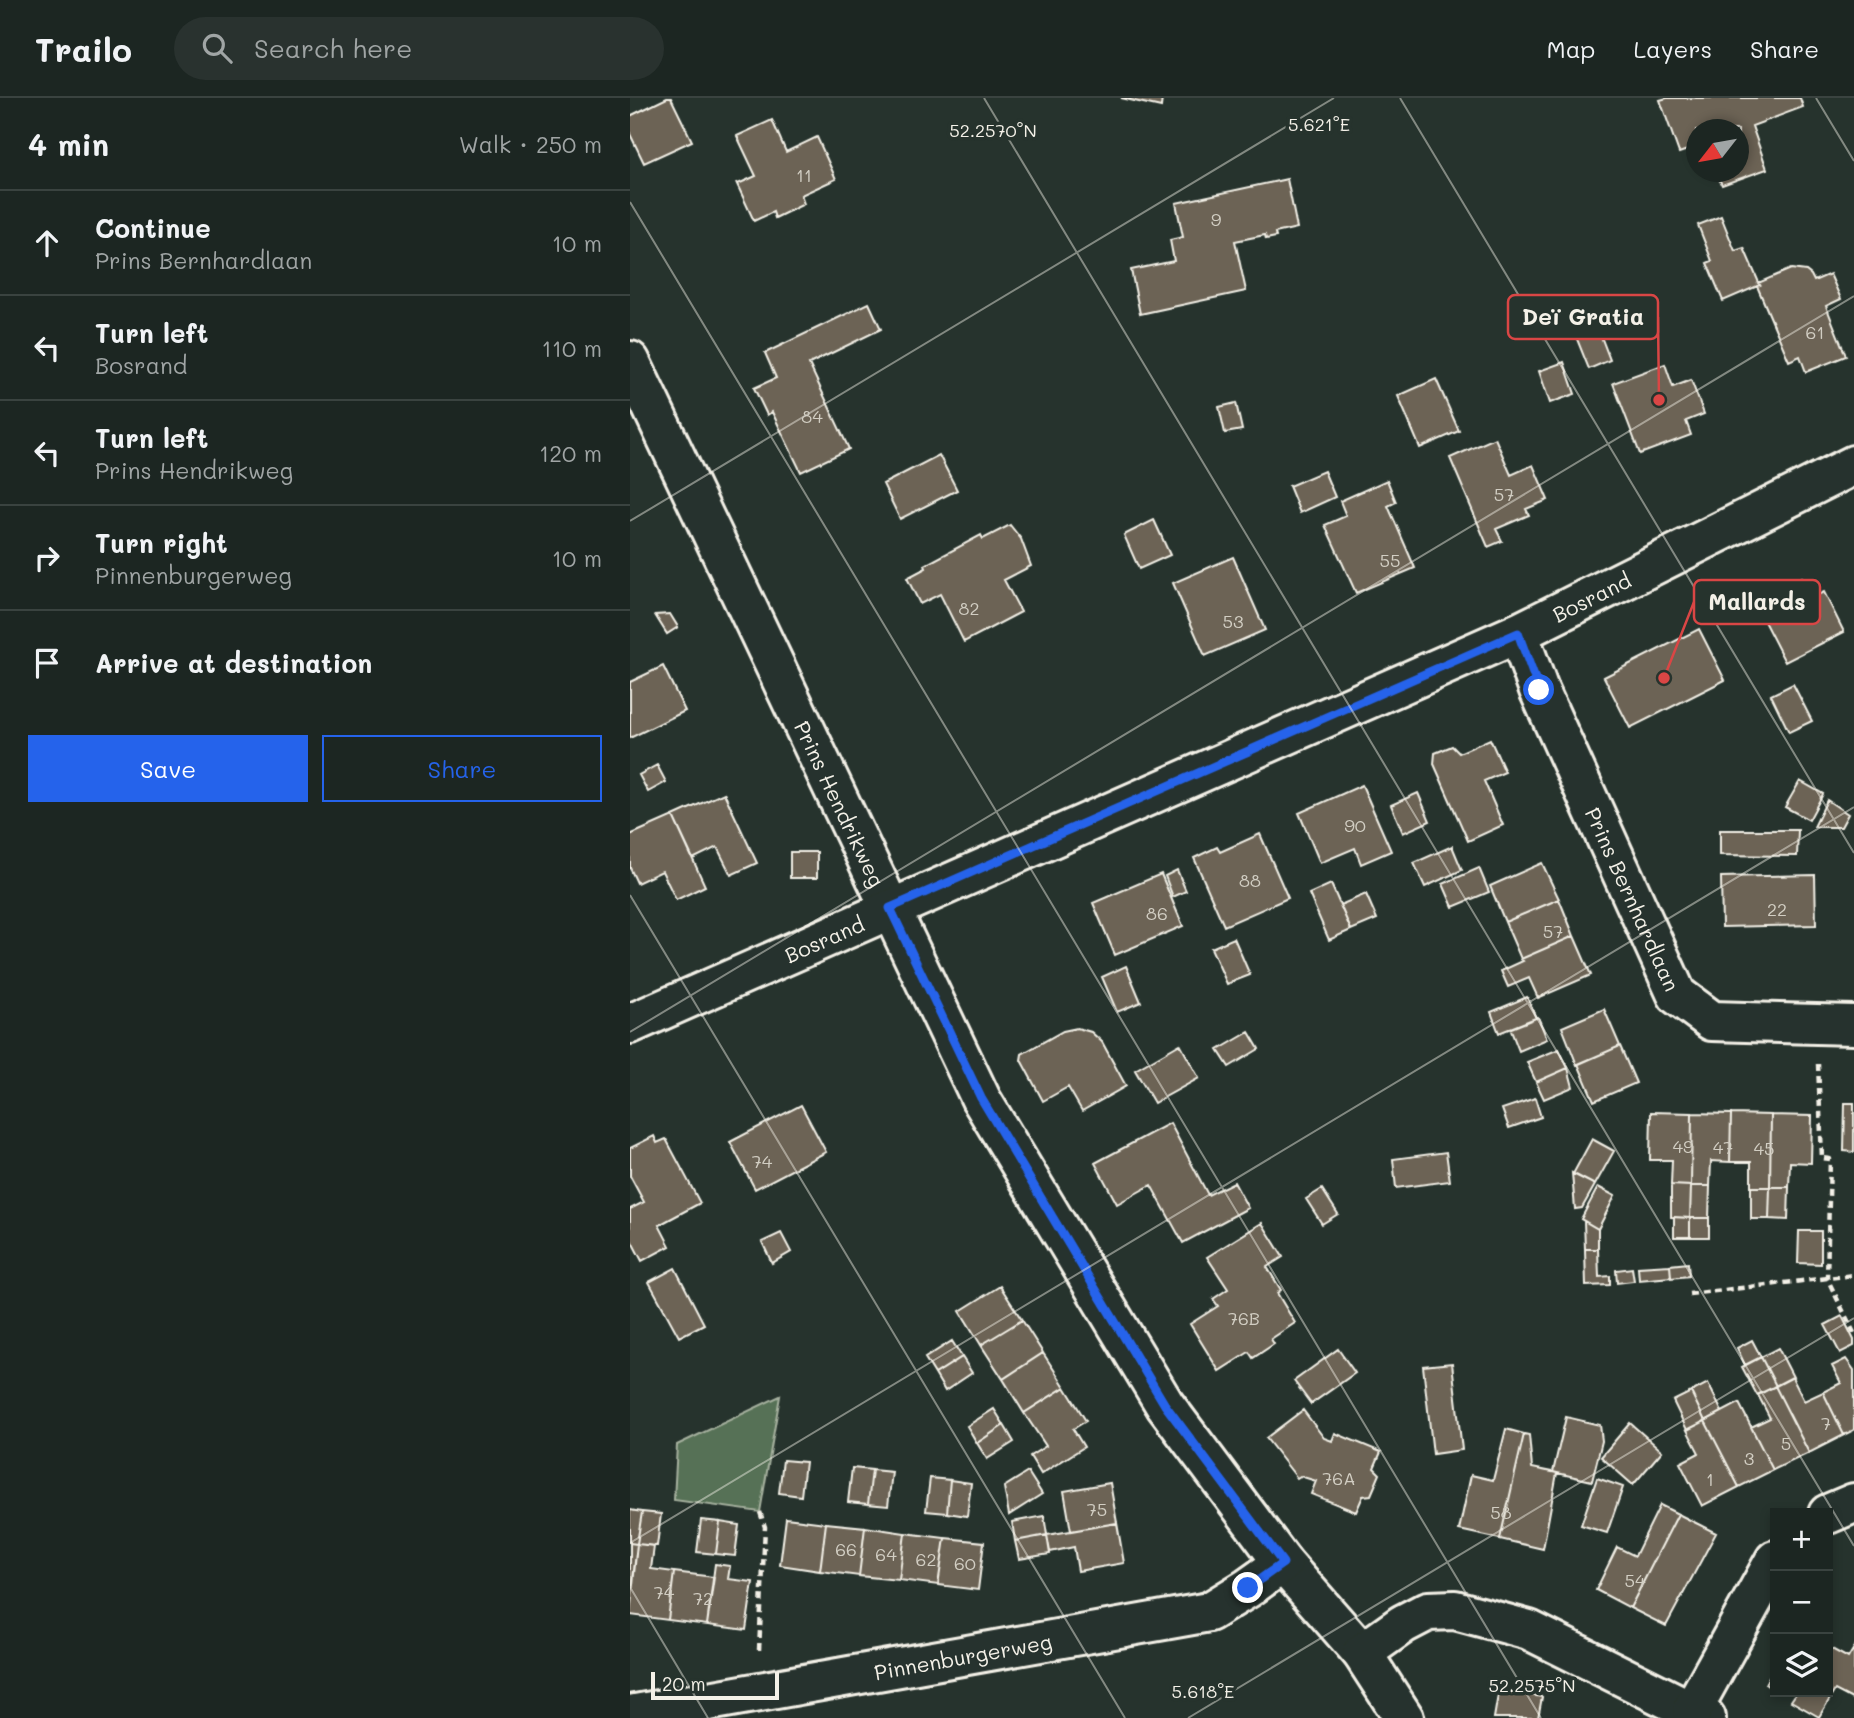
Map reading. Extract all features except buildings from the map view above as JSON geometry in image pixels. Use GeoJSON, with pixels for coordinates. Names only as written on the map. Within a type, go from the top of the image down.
{"type":"FeatureCollection","features":[{"type":"Feature","properties":{"kind":"street","name":"Prins Hendrikweg"},"geometry":{"type":"LineString","coordinates":[[630,361],[981,1098],[1165,1405],[1283,1563],[1362,1653],[1404,1718]]}},
{"type":"Feature","properties":{"kind":"street","name":"Bosrand"},"geometry":{"type":"LineString","coordinates":[[630,1024],[1518,633],[1854,465]]}},
{"type":"Feature","properties":{"kind":"street","name":"Prins Bernhardlaan"},"geometry":{"type":"LineString","coordinates":[[1518,633],[1539,690],[1676,995],[1712,1021],[1835,1025]]}},
{"type":"Feature","properties":{"kind":"street"},"geometry":{"type":"LineString","coordinates":[[1833,1512],[1854,1503]]}},
{"type":"Feature","properties":{"kind":"street","name":"Pinnenburgerweg"},"geometry":{"type":"LineString","coordinates":[[630,1715],[776,1704],[1209,1612],[1283,1563]]}},
{"type":"Feature","properties":{"kind":"street"},"geometry":{"type":"LineString","coordinates":[[1362,1653],[1403,1624],[1428,1611],[1455,1610],[1529,1630],[1699,1714],[1770,1570]]}},
{"type":"Feature","properties":{"kind":"path"},"geometry":{"type":"LineString","coordinates":[[1835,1025],[1822,1158],[1830,1160],[1827,1278],[1854,1333]]}},
{"type":"Feature","properties":{"kind":"path"},"geometry":{"type":"LineString","coordinates":[[1689,1294],[1854,1275]]}},
{"type":"Feature","properties":{"kind":"path"},"geometry":{"type":"LineString","coordinates":[[760,1512],[765,1527],[757,1647],[776,1704]]}},
{"type":"Feature","properties":{"kind":"green space"},"geometry":{"type":"Polygon","coordinates":[[[780,1396],[760,1512],[674,1500],[677,1445],[780,1396]]]}},
{"type":"Feature","properties":{"kind":"place","name":"Deï Gratia"},"geometry":{"type":"Point","coordinates":[1659,400]}},
{"type":"Feature","properties":{"kind":"place","name":"Mallards"},"geometry":{"type":"Point","coordinates":[1664,678]}},
{"type":"Feature","properties":{"kind":"route"},"geometry":{"type":"LineString","coordinates":[[1248,1588],[1283,1563],[1165,1405],[981,1098],[890,908],[1518,633],[1539,690]]}}]}
